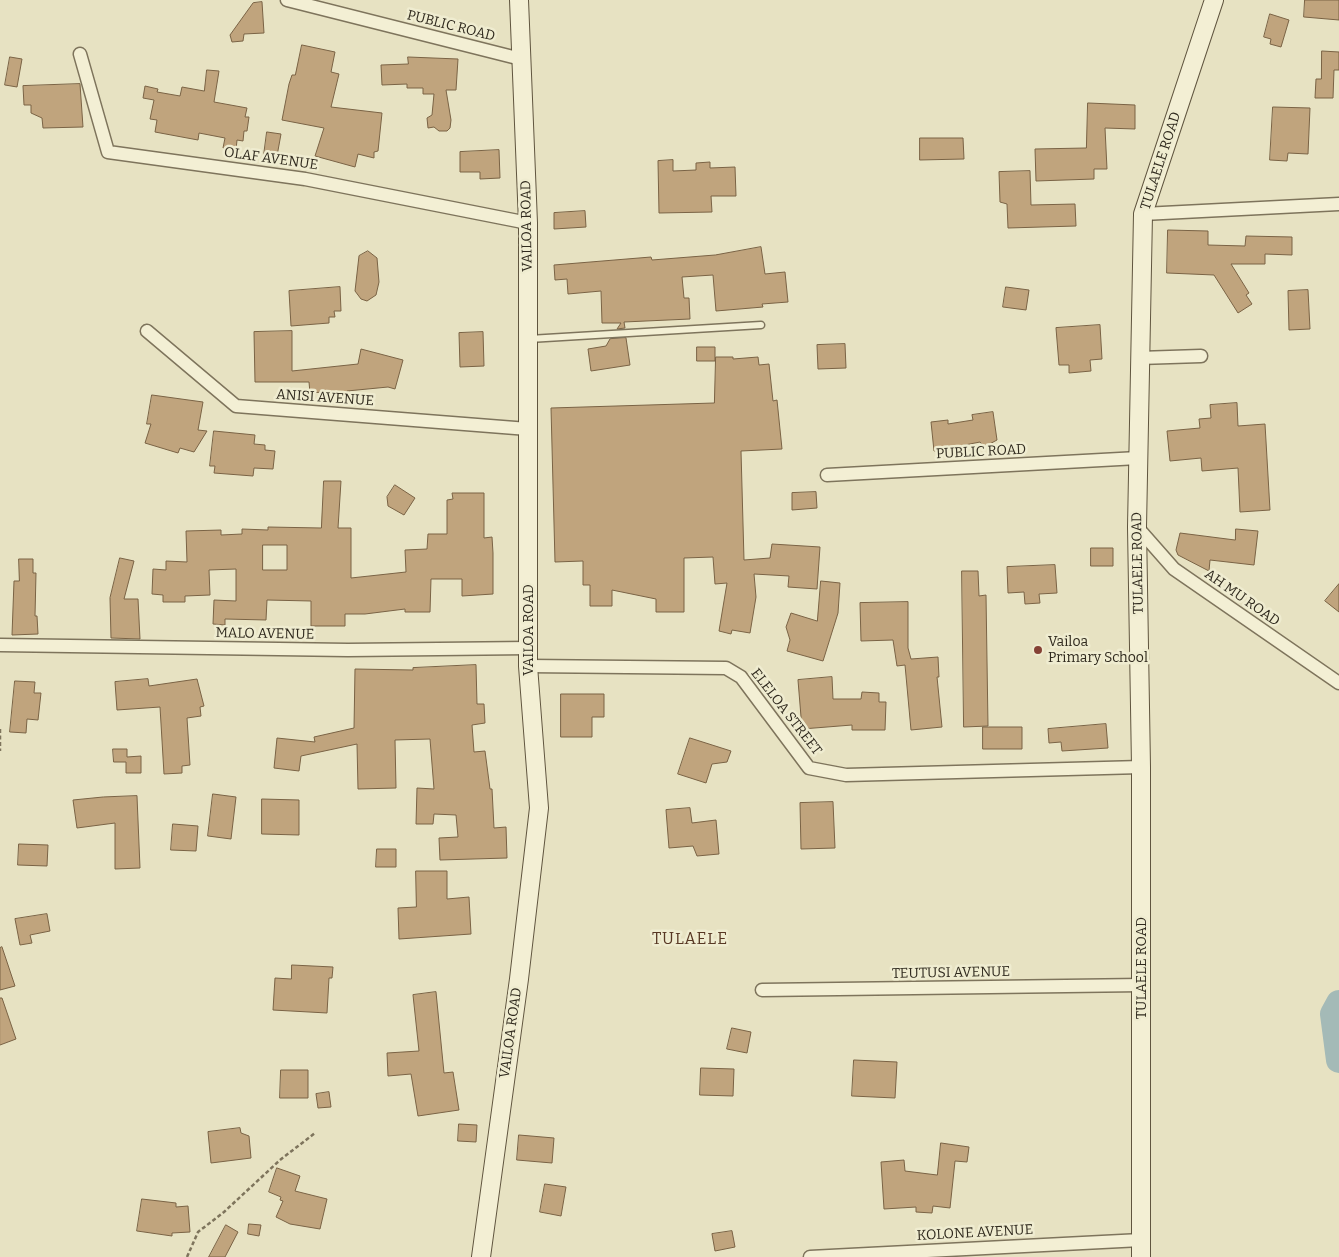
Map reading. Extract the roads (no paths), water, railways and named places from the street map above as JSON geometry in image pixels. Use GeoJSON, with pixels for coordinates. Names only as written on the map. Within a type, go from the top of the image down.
{"type":"FeatureCollection","features":[{"type":"Feature","properties":{"kind":"main road","name":"VAILOA ROAD"},"geometry":{"type":"LineString","coordinates":[[481,1257],[519,979],[539,808],[528,666],[528,223],[519,0]]}},
{"type":"Feature","properties":{"kind":"main road","name":"TULAELE ROAD"},"geometry":{"type":"LineString","coordinates":[[1141,1248],[1142,767],[1137,527],[1142,214],[1214,0]]}},
{"type":"Feature","properties":{"kind":"street","name":"PUBLIC ROAD"},"geometry":{"type":"LineString","coordinates":[[287,0],[522,59]]}},
{"type":"Feature","properties":{"kind":"street","name":"OLAF AVENUE"},"geometry":{"type":"LineString","coordinates":[[80,54],[108,152],[305,179],[528,223]]}},
{"type":"Feature","properties":{"kind":"street"},"geometry":{"type":"LineString","coordinates":[[1142,214],[1339,204]]}},
{"type":"Feature","properties":{"kind":"street","name":"ANISI AVENUE"},"geometry":{"type":"LineString","coordinates":[[147,331],[236,406],[528,429]]}},
{"type":"Feature","properties":{"kind":"street"},"geometry":{"type":"LineString","coordinates":[[1139,358],[1201,356]]}},
{"type":"Feature","properties":{"kind":"street","name":"PUBLIC ROAD"},"geometry":{"type":"LineString","coordinates":[[827,476],[1138,458]]}},
{"type":"Feature","properties":{"kind":"street","name":"AH MU ROAD"},"geometry":{"type":"LineString","coordinates":[[1137,527],[1174,569],[1339,683]]}},
{"type":"Feature","properties":{"kind":"street","name":"MALO AVENUE"},"geometry":{"type":"LineString","coordinates":[[0,645],[348,650],[529,648]]}},
{"type":"Feature","properties":{"kind":"street","name":"ELELOA STREET"},"geometry":{"type":"LineString","coordinates":[[528,666],[726,668],[741,677],[809,768],[846,774],[1142,767]]}},
{"type":"Feature","properties":{"kind":"street","name":"TEUTUSI AVENUE"},"geometry":{"type":"LineString","coordinates":[[762,990],[1142,985]]}},
{"type":"Feature","properties":{"kind":"street","name":"KOLONE AVENUE"},"geometry":{"type":"LineString","coordinates":[[810,1257],[1141,1248]]}},
{"type":"Feature","properties":{"kind":"lane"},"geometry":{"type":"LineString","coordinates":[[528,339],[761,325]]}},
{"type":"Feature","properties":{"kind":"waterway"},"geometry":{"type":"LineString","coordinates":[[1339,1003],[1333,1014],[1339,1060]]}},
{"type":"Feature","properties":{"kind":"place","name":"Vailoa Primary School"},"geometry":{"type":"Point","coordinates":[1038,650]}},
{"type":"Feature","properties":{"kind":"district","name":"TULAELE"},"geometry":{"type":"Point","coordinates":[690,940]}}]}
